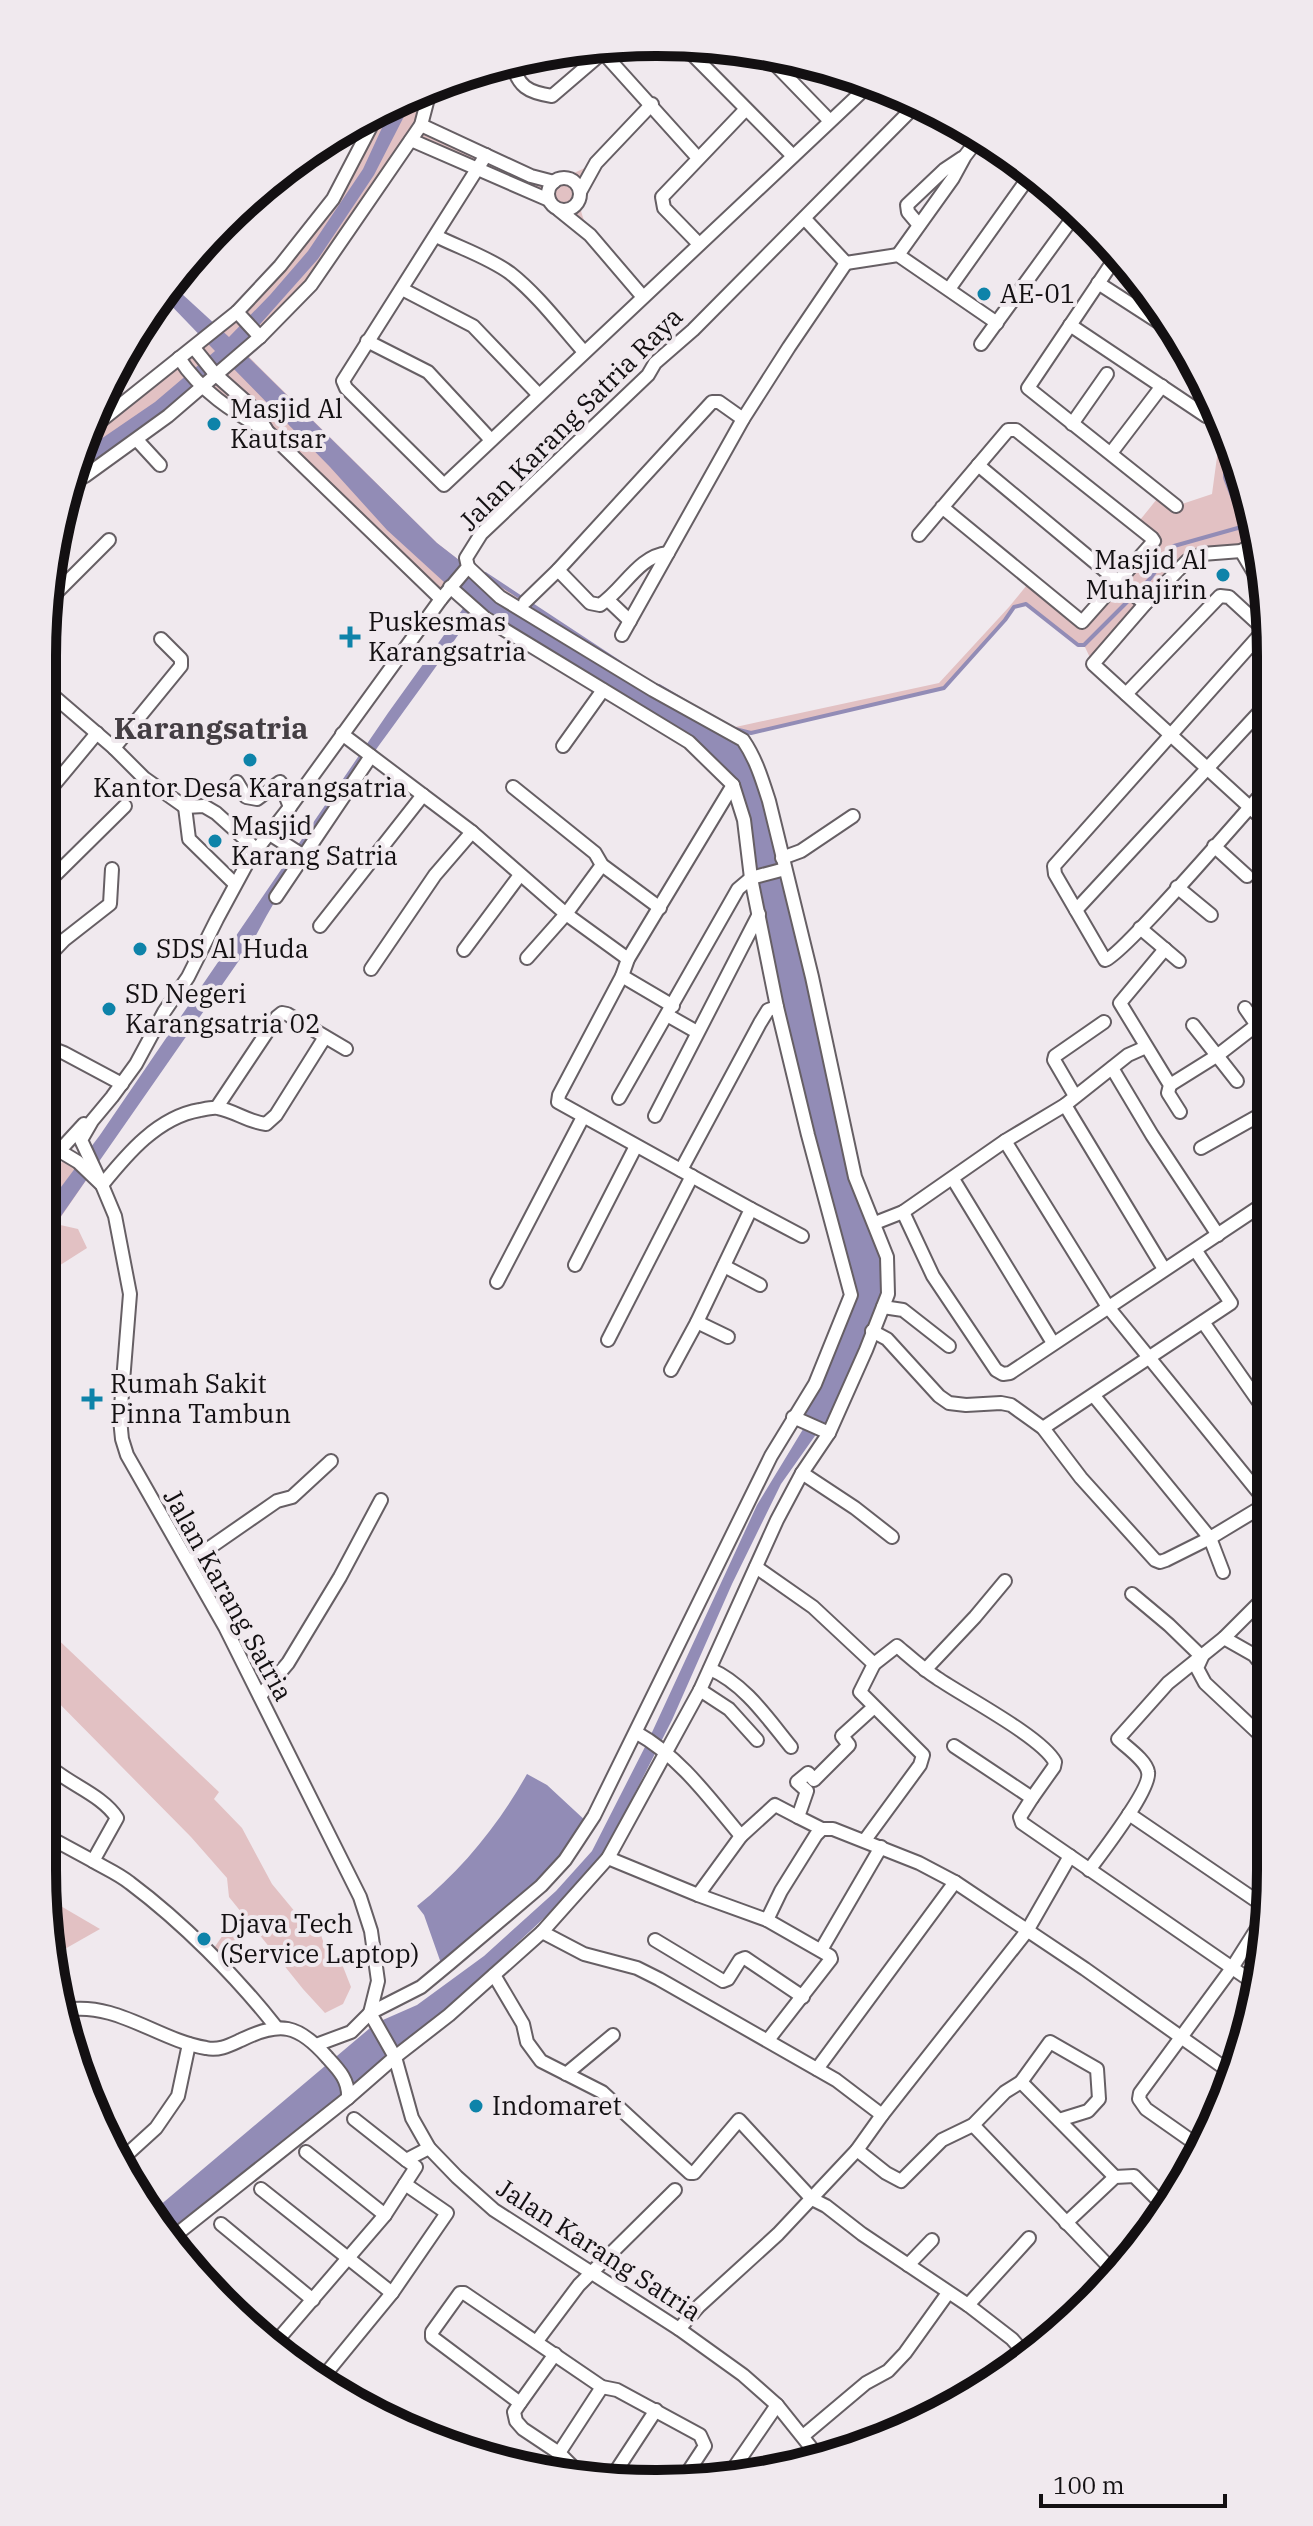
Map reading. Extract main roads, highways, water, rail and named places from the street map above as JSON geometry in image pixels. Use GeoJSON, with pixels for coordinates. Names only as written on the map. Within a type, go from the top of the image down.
{"type":"FeatureCollection","features":[{"type":"Feature","properties":{"kind":"waterway"},"geometry":{"type":"LineString","coordinates":[[731,728],[751,733],[944,688],[1014,607],[1026,604],[1078,645],[1084,645],[1149,580],[1174,546],[1242,527]]}},
{"type":"Feature","properties":{"kind":"waterway"},"geometry":{"type":"LineString","coordinates":[[485,574],[620,663]]}},
{"type":"Feature","properties":{"kind":"waterway"},"geometry":{"type":"LineString","coordinates":[[659,686],[686,702]]}},
{"type":"Feature","properties":{"kind":"place","name":"AE-01"},"geometry":{"type":"Point","coordinates":[984,294]}},
{"type":"Feature","properties":{"kind":"place","name":"Masjid Al Kautsar"},"geometry":{"type":"Point","coordinates":[214,424]}},
{"type":"Feature","properties":{"kind":"place","name":"Masjid Al Muhajirin"},"geometry":{"type":"Point","coordinates":[1223,575]}},
{"type":"Feature","properties":{"kind":"place","name":"Puskesmas Karangsatria"},"geometry":{"type":"Point","coordinates":[350,637]}},
{"type":"Feature","properties":{"kind":"place","name":"Kantor Desa Karangsatria"},"geometry":{"type":"Point","coordinates":[250,760]}},
{"type":"Feature","properties":{"kind":"place","name":"Masjid Karang Satria"},"geometry":{"type":"Point","coordinates":[215,841]}},
{"type":"Feature","properties":{"kind":"place","name":"SDS Al Huda"},"geometry":{"type":"Point","coordinates":[140,949]}},
{"type":"Feature","properties":{"kind":"place","name":"SD Negeri Karangsatria 02"},"geometry":{"type":"Point","coordinates":[109,1009]}},
{"type":"Feature","properties":{"kind":"place","name":"Rumah Sakit Pinna Tambun"},"geometry":{"type":"Point","coordinates":[92,1399]}},
{"type":"Feature","properties":{"kind":"place","name":"Djava Tech (Service Laptop)"},"geometry":{"type":"Point","coordinates":[204,1939]}},
{"type":"Feature","properties":{"kind":"place","name":"Indomaret"},"geometry":{"type":"Point","coordinates":[476,2106]}},
{"type":"Feature","properties":{"kind":"district","name":"Karangsatria"},"geometry":{"type":"Point","coordinates":[211,729]}}]}
